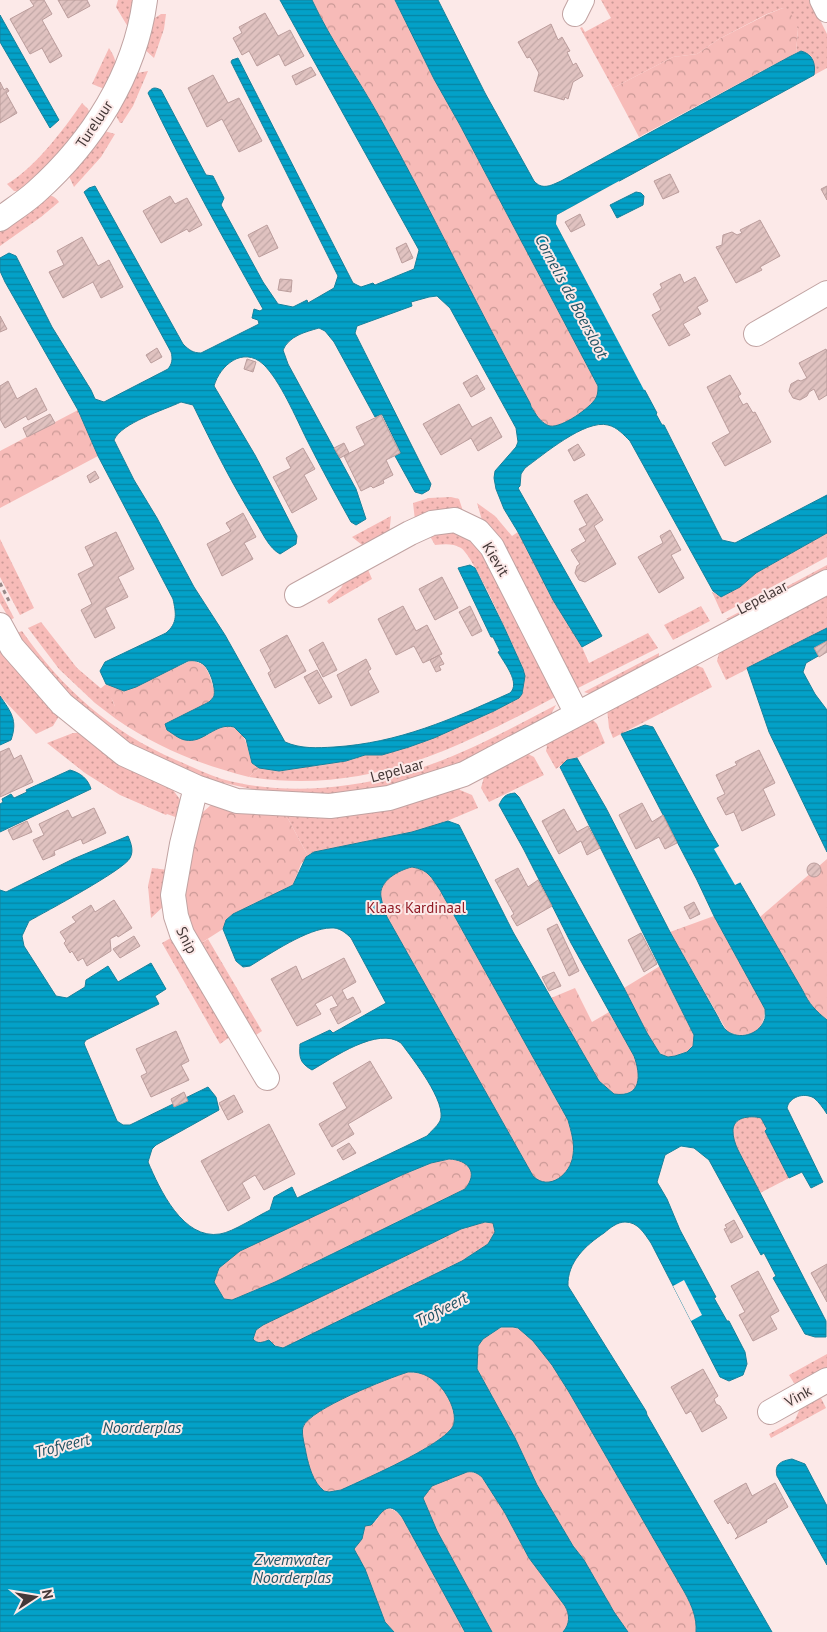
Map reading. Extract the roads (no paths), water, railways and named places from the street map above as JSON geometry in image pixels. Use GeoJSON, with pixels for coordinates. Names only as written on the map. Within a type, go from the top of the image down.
{"type":"FeatureCollection","features":[{"type":"Feature","properties":{"kind":"street","name":"Tureluur"},"geometry":{"type":"LineString","coordinates":[[0,220],[36,192],[68,162],[102,116],[134,54],[145,0]]}},
{"type":"Feature","properties":{"kind":"street"},"geometry":{"type":"LineString","coordinates":[[822,0],[827,10]]}},
{"type":"Feature","properties":{"kind":"street"},"geometry":{"type":"LineString","coordinates":[[756,334],[827,293]]}},
{"type":"Feature","properties":{"kind":"street","name":"Kievit"},"geometry":{"type":"LineString","coordinates":[[298,595],[410,533],[432,523],[455,520],[478,531],[492,547],[577,714]]}},
{"type":"Feature","properties":{"kind":"street","name":"Lepelaar"},"geometry":{"type":"LineString","coordinates":[[6,616],[12,647],[35,674],[62,704],[88,727],[124,754],[196,787],[237,801],[330,806],[389,798],[464,774],[827,582]]}},
{"type":"Feature","properties":{"kind":"street","name":"Snip"},"geometry":{"type":"LineString","coordinates":[[196,787],[182,844],[173,895],[176,916],[182,934],[267,1078]]}},
{"type":"Feature","properties":{"kind":"street","name":"Vink"},"geometry":{"type":"LineString","coordinates":[[770,1412],[827,1380]]}},
{"type":"Feature","properties":{"kind":"water","name":"Cornelis de Boersloot"},"geometry":{"type":"Polygon","coordinates":[[[280,0],[312,0],[399,153],[532,408],[541,421],[550,426],[568,421],[588,407],[598,394],[598,386],[434,79],[395,0],[438,0],[485,93],[534,181],[540,186],[550,186],[561,181],[801,51],[808,54],[814,63],[814,75],[557,215],[556,224],[656,414],[662,425],[664,425],[722,540],[735,543],[827,495],[827,533],[756,573],[740,587],[721,597],[713,591],[630,441],[617,429],[608,425],[588,427],[565,439],[525,468],[521,474],[520,486],[518,488],[602,636],[582,647],[553,600],[504,509],[496,489],[495,471],[516,447],[518,442],[516,428],[450,308],[437,296],[411,302],[412,306],[357,326],[355,333],[431,484],[429,490],[422,494],[415,492],[395,456],[401,453],[382,414],[375,417],[334,342],[325,331],[319,328],[298,335],[289,341],[283,350],[288,364],[356,489],[366,519],[356,525],[351,522],[276,380],[263,364],[255,359],[248,357],[233,360],[221,371],[214,386],[274,491],[297,536],[296,544],[280,554],[269,545],[231,480],[193,405],[181,402],[144,418],[125,428],[114,440],[134,480],[194,587],[225,635],[285,742],[303,747],[321,748],[381,741],[425,728],[510,693],[513,689],[513,679],[458,568],[470,565],[475,568],[504,627],[525,676],[522,694],[519,698],[434,738],[382,755],[365,755],[346,761],[279,771],[259,768],[252,763],[246,739],[234,727],[221,727],[198,739],[192,740],[180,738],[167,730],[165,724],[209,702],[214,696],[210,675],[206,667],[201,663],[188,661],[124,691],[106,684],[100,671],[105,662],[166,633],[170,629],[175,617],[173,599],[98,456],[78,410],[5,282],[0,271],[0,258],[9,253],[16,256],[52,327],[95,399],[104,402],[168,369],[172,357],[84,192],[89,188],[95,186],[183,344],[187,348],[193,352],[201,353],[259,324],[258,320],[252,318],[254,309],[260,311],[263,309],[218,229],[161,120],[148,93],[155,88],[161,90],[206,175],[213,176],[224,198],[221,205],[263,282],[278,304],[293,307],[307,300],[308,303],[334,288],[338,276],[231,62],[238,58],[353,283],[361,287],[373,283],[375,285],[414,269],[419,250],[280,0]]]}},
{"type":"Feature","properties":{"kind":"water"},"geometry":{"type":"Polygon","coordinates":[[[0,15],[59,120],[50,128],[0,42],[0,15]]]}},
{"type":"Feature","properties":{"kind":"water"},"geometry":{"type":"Polygon","coordinates":[[[636,192],[644,196],[643,205],[617,218],[610,205],[636,192]]]}},
{"type":"Feature","properties":{"kind":"water"},"geometry":{"type":"Polygon","coordinates":[[[827,628],[827,651],[806,663],[803,672],[815,694],[827,710],[827,852],[769,732],[747,668],[827,628]]]}},
{"type":"Feature","properties":{"kind":"water"},"geometry":{"type":"Polygon","coordinates":[[[0,696],[12,716],[14,727],[11,740],[0,745],[0,696]]]}},
{"type":"Feature","properties":{"kind":"water"},"geometry":{"type":"Polygon","coordinates":[[[645,725],[653,727],[707,826],[808,1000],[827,1020],[827,1114],[814,1098],[806,1095],[794,1098],[787,1108],[823,1182],[811,1188],[802,1172],[789,1178],[765,1131],[767,1129],[761,1118],[742,1118],[733,1127],[737,1148],[826,1321],[826,1337],[815,1337],[805,1334],[773,1278],[776,1276],[764,1253],[761,1255],[709,1160],[694,1148],[681,1146],[665,1155],[657,1182],[716,1297],[714,1298],[727,1321],[729,1321],[745,1352],[747,1364],[743,1375],[729,1381],[720,1377],[651,1243],[634,1224],[622,1222],[616,1224],[584,1249],[574,1262],[568,1286],[646,1411],[772,1632],[696,1632],[694,1612],[685,1593],[552,1365],[533,1341],[518,1328],[501,1327],[483,1339],[478,1346],[477,1369],[515,1438],[537,1485],[628,1632],[563,1632],[567,1626],[568,1619],[565,1606],[529,1558],[505,1513],[482,1477],[475,1473],[467,1472],[432,1486],[423,1498],[437,1531],[492,1632],[465,1632],[402,1517],[397,1511],[388,1508],[371,1525],[365,1526],[362,1539],[354,1549],[365,1569],[385,1622],[394,1632],[0,1632],[0,890],[6,892],[73,859],[128,836],[132,853],[125,864],[100,881],[29,921],[22,936],[24,946],[56,996],[67,998],[85,987],[86,980],[108,966],[118,982],[151,963],[166,989],[155,996],[159,1004],[86,1040],[84,1043],[117,1121],[123,1125],[130,1125],[208,1087],[216,1097],[219,1110],[156,1145],[152,1149],[148,1162],[166,1199],[184,1221],[195,1229],[207,1234],[225,1233],[270,1210],[274,1197],[292,1187],[297,1198],[427,1136],[440,1121],[439,1103],[434,1092],[401,1043],[391,1039],[380,1038],[368,1041],[343,1052],[312,1070],[301,1060],[300,1044],[330,1030],[333,1033],[386,1003],[351,938],[345,932],[334,928],[322,929],[311,932],[289,943],[250,966],[243,967],[236,961],[223,929],[226,920],[233,914],[293,885],[306,857],[314,852],[412,832],[448,821],[459,825],[513,932],[599,1081],[614,1094],[630,1092],[637,1084],[638,1077],[634,1056],[571,943],[499,805],[503,798],[509,794],[515,793],[519,797],[660,1054],[668,1057],[687,1052],[693,1046],[694,1035],[560,767],[567,760],[577,758],[606,808],[670,932],[723,1026],[732,1034],[748,1035],[761,1026],[765,1018],[765,1009],[714,916],[621,734],[645,725]],[[407,868],[390,877],[383,886],[381,897],[387,917],[533,1176],[546,1182],[558,1179],[568,1169],[573,1155],[573,1142],[568,1120],[440,890],[426,872],[418,868],[407,868]],[[449,1159],[431,1163],[240,1251],[219,1268],[214,1282],[224,1299],[232,1300],[275,1282],[465,1189],[469,1183],[471,1172],[466,1164],[449,1159]],[[485,1222],[461,1229],[263,1325],[256,1330],[253,1339],[259,1342],[269,1340],[275,1346],[283,1348],[462,1261],[488,1244],[495,1232],[493,1223],[485,1222]],[[408,1372],[368,1387],[319,1412],[308,1420],[303,1427],[303,1440],[310,1469],[314,1479],[324,1491],[341,1490],[385,1470],[438,1440],[449,1431],[454,1423],[453,1410],[444,1391],[433,1379],[419,1373],[408,1372]]]}},
{"type":"Feature","properties":{"kind":"water"},"geometry":{"type":"Polygon","coordinates":[[[70,770],[84,777],[91,789],[0,832],[0,804],[3,802],[2,799],[11,794],[14,798],[27,792],[26,790],[70,770]]]}},
{"type":"Feature","properties":{"kind":"water"},"geometry":{"type":"Polygon","coordinates":[[[792,1459],[805,1464],[827,1506],[827,1565],[777,1476],[776,1472],[779,1464],[792,1459]]]}},
{"type":"Feature","properties":{"kind":"park label","name":"Klaas Kardinaal"},"geometry":{"type":"Point","coordinates":[416,907]}},
{"type":"Feature","properties":{"kind":"water label","name":"Trofveert"},"geometry":{"type":"Point","coordinates":[441,1309]}},
{"type":"Feature","properties":{"kind":"water label","name":"Noorderplas"},"geometry":{"type":"Point","coordinates":[142,1427]}},
{"type":"Feature","properties":{"kind":"water label","name":"Trofveert"},"geometry":{"type":"Point","coordinates":[62,1445]}},
{"type":"Feature","properties":{"kind":"water label","name":"Zwemwater Noorderplas"},"geometry":{"type":"Point","coordinates":[292,1568]}}]}
